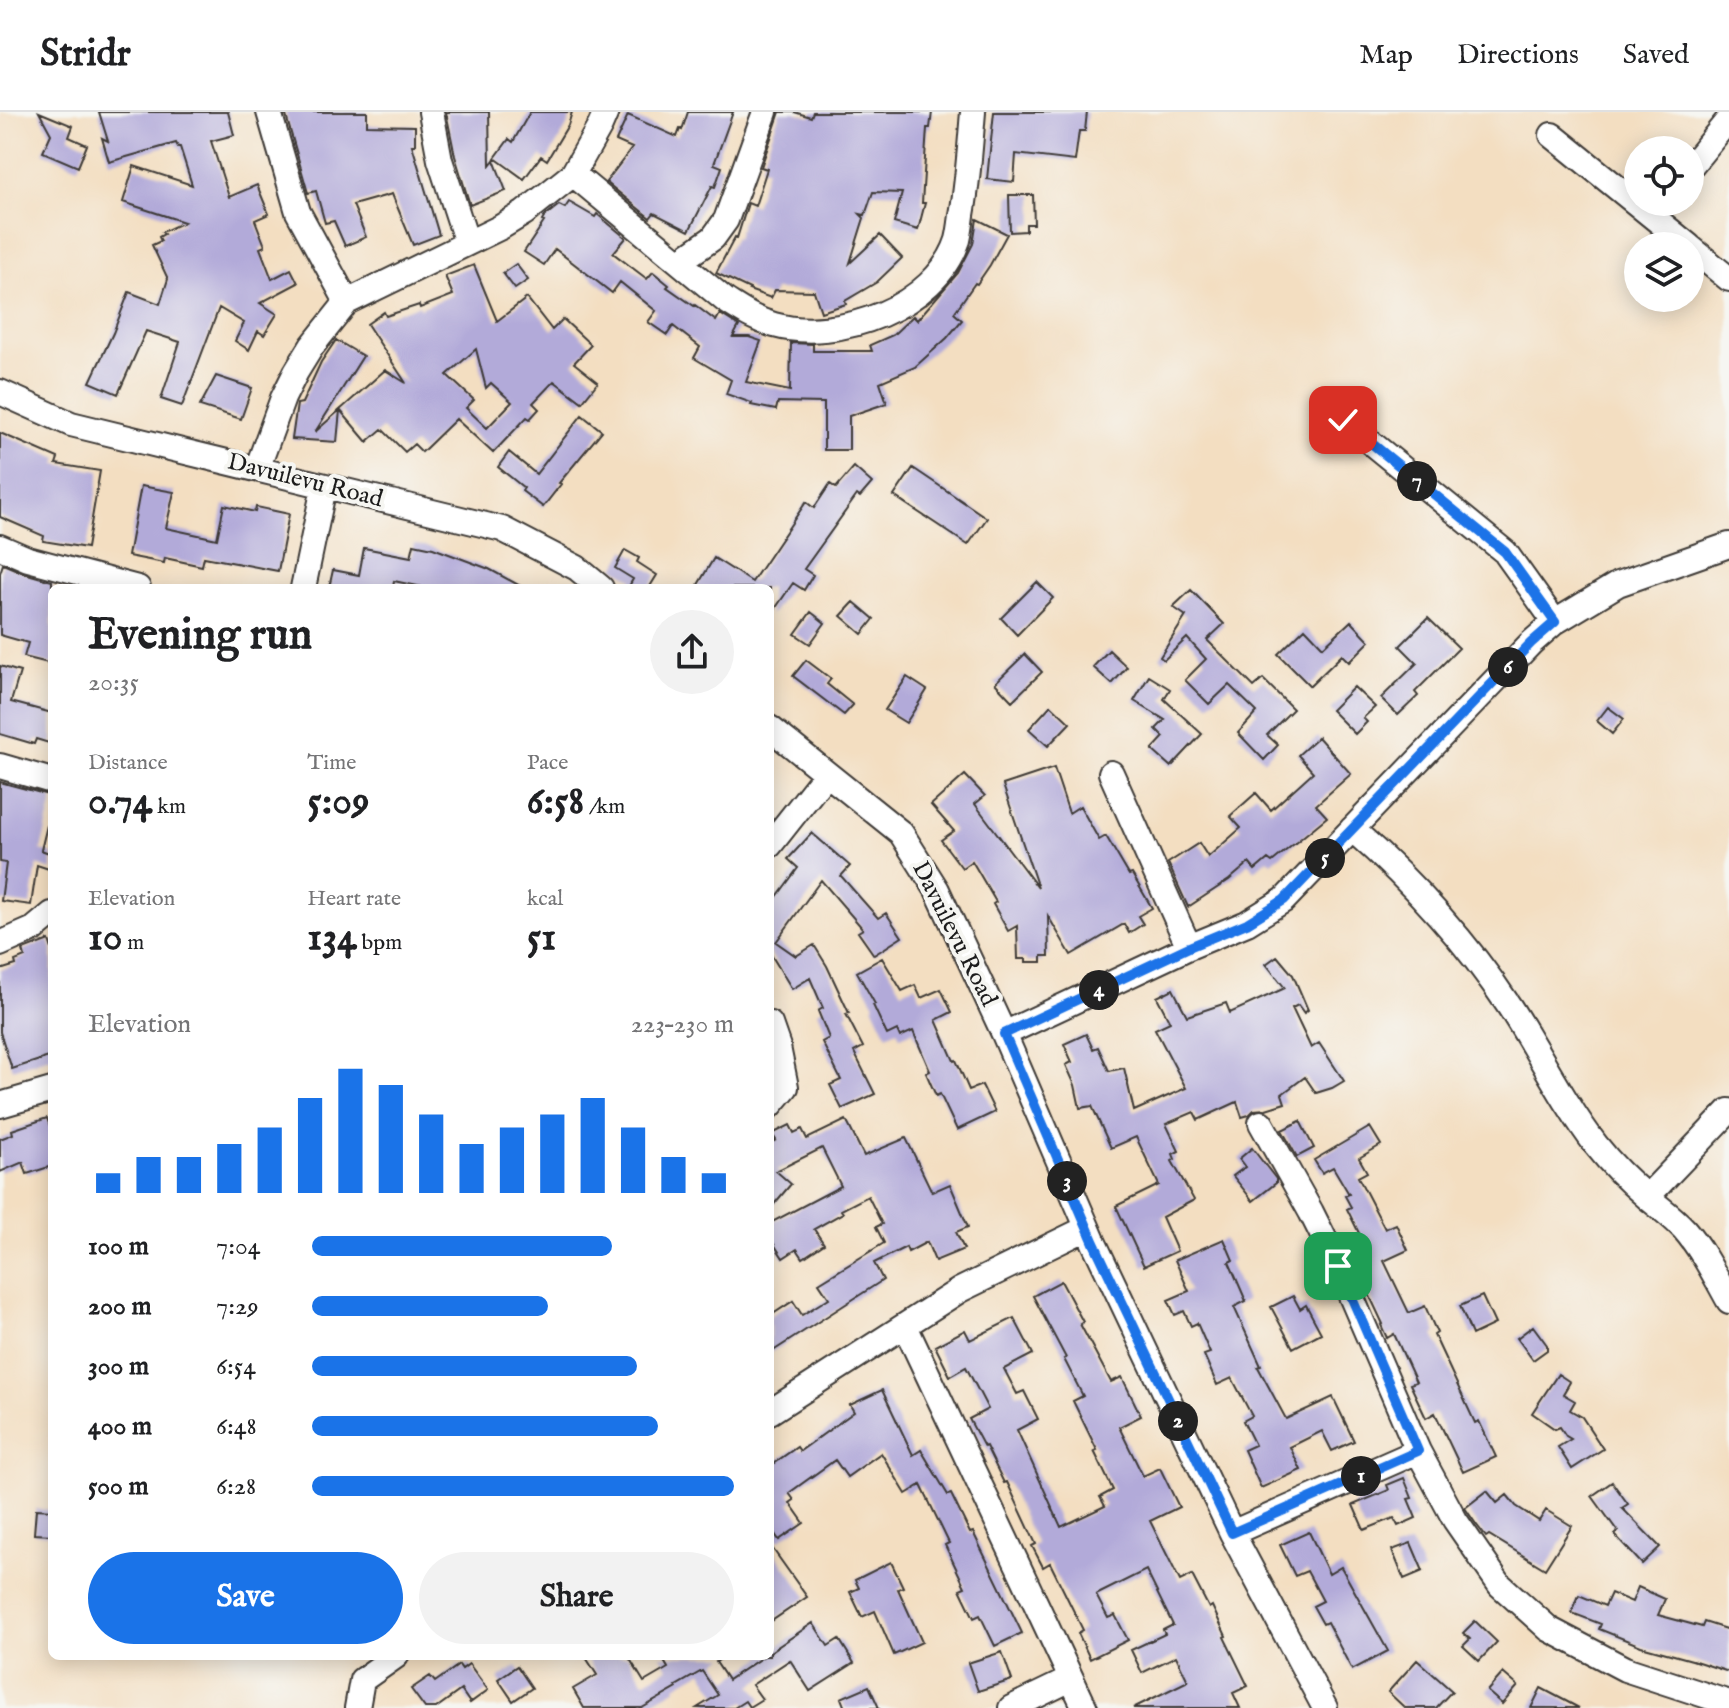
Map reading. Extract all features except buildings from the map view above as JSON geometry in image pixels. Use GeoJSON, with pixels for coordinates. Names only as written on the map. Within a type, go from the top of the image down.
{"type":"FeatureCollection","features":[{"type":"Feature","properties":{"kind":"street"},"geometry":{"type":"LineString","coordinates":[[269,112],[298,212],[347,302]]}},
{"type":"Feature","properties":{"kind":"street"},"geometry":{"type":"LineString","coordinates":[[431,112],[440,160],[467,243]]}},
{"type":"Feature","properties":{"kind":"street"},"geometry":{"type":"LineString","coordinates":[[257,469],[296,372],[347,302],[512,220],[573,174],[606,112]]}},
{"type":"Feature","properties":{"kind":"street"},"geometry":{"type":"LineString","coordinates":[[680,261],[713,238],[726,220],[765,112]]}},
{"type":"Feature","properties":{"kind":"street"},"geometry":{"type":"LineString","coordinates":[[573,174],[725,300],[751,317],[774,326],[834,328],[868,321],[915,295],[941,272],[958,241],[966,196],[973,112]]}},
{"type":"Feature","properties":{"kind":"street"},"geometry":{"type":"LineString","coordinates":[[1704,150],[1729,119]]}},
{"type":"Feature","properties":{"kind":"street"},"geometry":{"type":"LineString","coordinates":[[1552,135],[1624,186]]}},
{"type":"Feature","properties":{"kind":"street"},"geometry":{"type":"LineString","coordinates":[[1663,216],[1677,232]]}},
{"type":"Feature","properties":{"kind":"street"},"geometry":{"type":"LineString","coordinates":[[1704,258],[1729,279]]}},
{"type":"Feature","properties":{"kind":"street","name":"Davuilevu Road"},"geometry":{"type":"LineString","coordinates":[[0,392],[71,424],[502,529],[577,568],[596,584]]}},
{"type":"Feature","properties":{"kind":"street"},"geometry":{"type":"LineString","coordinates":[[1343,420],[1505,552],[1555,622]]}},
{"type":"Feature","properties":{"kind":"street"},"geometry":{"type":"LineString","coordinates":[[304,584],[324,487]]}},
{"type":"Feature","properties":{"kind":"street"},"geometry":{"type":"LineString","coordinates":[[1004,1034],[1247,923],[1284,900],[1531,643],[1555,622],[1618,584],[1729,545]]}},
{"type":"Feature","properties":{"kind":"street"},"geometry":{"type":"LineString","coordinates":[[0,547],[28,559],[123,584]]}},
{"type":"Feature","properties":{"kind":"street","name":"Davuilevu Road"},"geometry":{"type":"LineString","coordinates":[[774,731],[901,833],[937,890],[1004,1034],[1087,1228],[1232,1533],[1325,1708]]}},
{"type":"Feature","properties":{"kind":"street"},"geometry":{"type":"LineString","coordinates":[[0,766],[48,780]]}},
{"type":"Feature","properties":{"kind":"street"},"geometry":{"type":"LineString","coordinates":[[1111,773],[1189,947]]}},
{"type":"Feature","properties":{"kind":"street"},"geometry":{"type":"LineString","coordinates":[[774,840],[826,774]]}},
{"type":"Feature","properties":{"kind":"street"},"geometry":{"type":"LineString","coordinates":[[1352,829],[1410,883],[1463,942],[1510,1007],[1585,1130],[1612,1164],[1674,1219],[1697,1244],[1729,1301]]}},
{"type":"Feature","properties":{"kind":"street"},"geometry":{"type":"LineString","coordinates":[[0,944],[34,929],[48,917]]}},
{"type":"Feature","properties":{"kind":"street"},"geometry":{"type":"LineString","coordinates":[[774,1036],[786,1087],[774,1101]]}},
{"type":"Feature","properties":{"kind":"street"},"geometry":{"type":"LineString","coordinates":[[0,1105],[48,1091]]}},
{"type":"Feature","properties":{"kind":"street"},"geometry":{"type":"LineString","coordinates":[[1647,1197],[1729,1111]]}},
{"type":"Feature","properties":{"kind":"street"},"geometry":{"type":"LineString","coordinates":[[1261,1123],[1338,1266],[1418,1451],[1455,1520],[1500,1585],[1549,1629],[1625,1669],[1729,1703]]}},
{"type":"Feature","properties":{"kind":"street"},"geometry":{"type":"LineString","coordinates":[[774,1409],[960,1290],[1087,1228]]}},
{"type":"Feature","properties":{"kind":"street"},"geometry":{"type":"LineString","coordinates":[[905,1326],[1085,1708]]}},
{"type":"Feature","properties":{"kind":"street"},"geometry":{"type":"LineString","coordinates":[[1232,1533],[1418,1451]]}},
{"type":"Feature","properties":{"kind":"street"},"geometry":{"type":"LineString","coordinates":[[357,1708],[362,1680],[390,1660]]}},
{"type":"Feature","properties":{"kind":"street"},"geometry":{"type":"LineString","coordinates":[[1011,1708],[1071,1679]]}},
{"type":"Feature","properties":{"kind":"route"},"geometry":{"type":"LineString","coordinates":[[1338,1266],[1418,1451],[1232,1533],[1094,1243],[1004,1034],[1247,923],[1284,900],[1531,643],[1555,622],[1505,552],[1343,420]]}}]}
